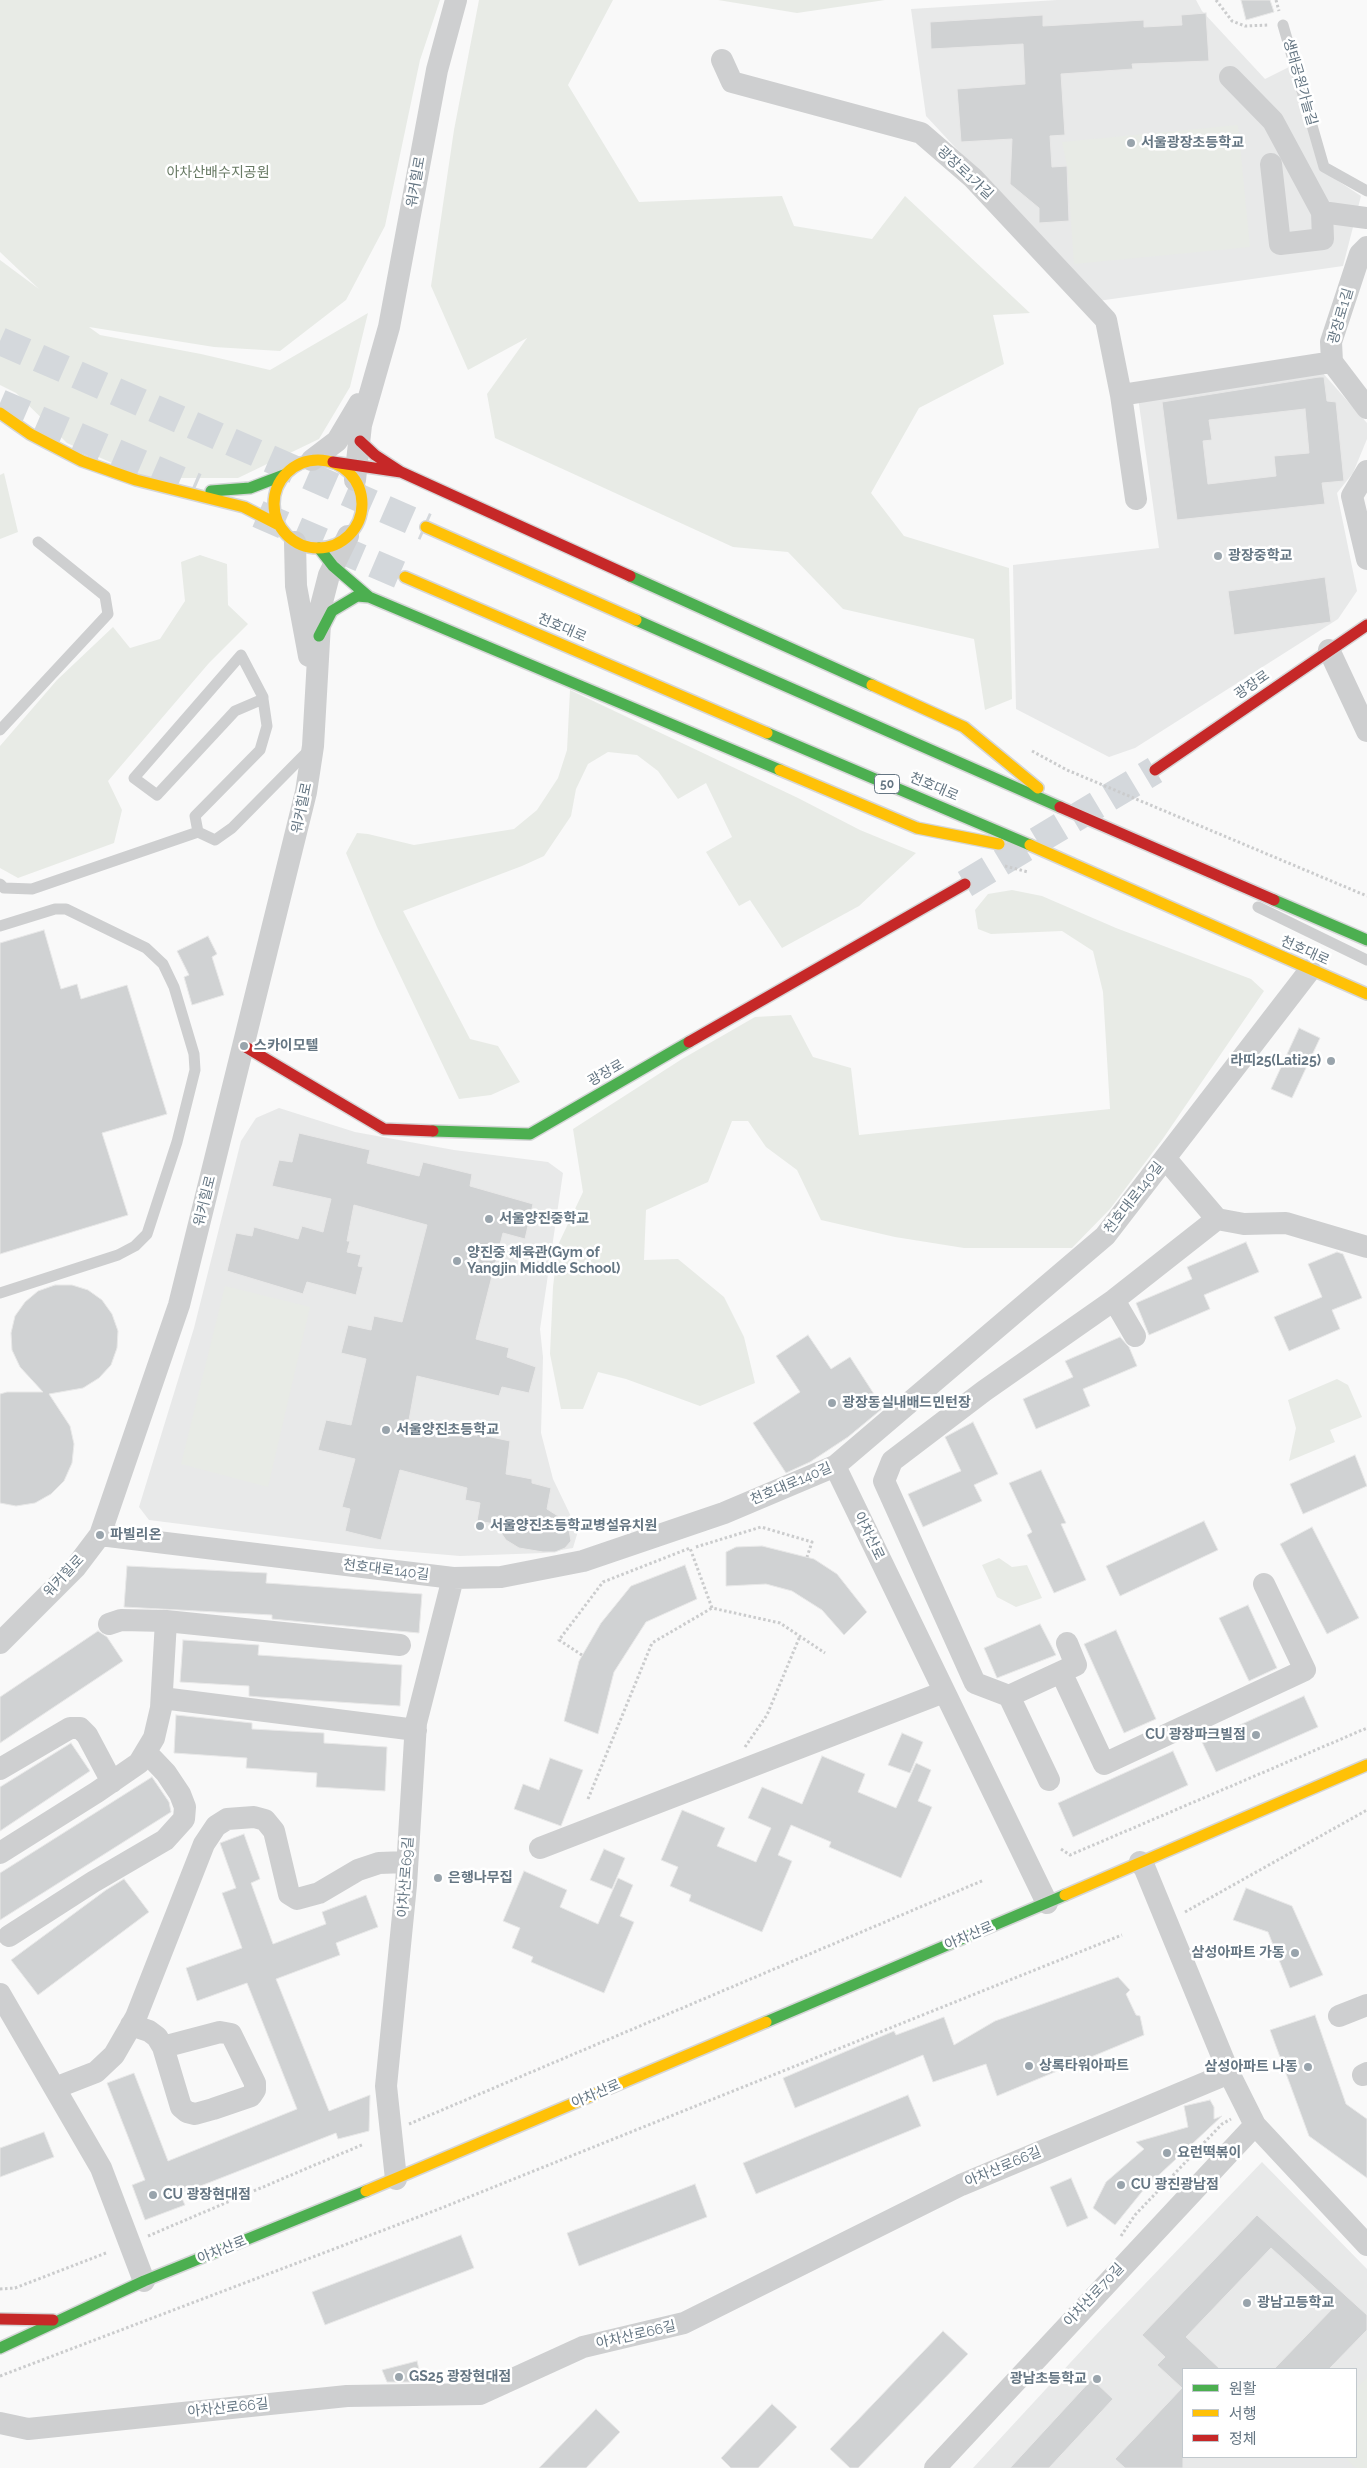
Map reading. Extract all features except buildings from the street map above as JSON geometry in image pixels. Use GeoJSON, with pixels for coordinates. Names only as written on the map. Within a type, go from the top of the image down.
{"type":"FeatureCollection","features":[{"type":"Feature","properties":{"kind":"main road"},"geometry":{"type":"LineString","coordinates":[[0,413],[30,434],[82,461],[136,480],[244,507],[279,525],[295,542],[319,548],[337,544],[348,536],[361,517],[361,492],[357,473]]}},
{"type":"Feature","properties":{"kind":"main road"},"geometry":{"type":"LineString","coordinates":[[360,441],[375,456],[401,472],[964,727],[1064,810]]}},
{"type":"Feature","properties":{"kind":"main road"},"geometry":{"type":"LineString","coordinates":[[177,491],[236,490],[264,484],[284,475],[295,466],[323,461],[357,473],[401,472]]}},
{"type":"Feature","properties":{"kind":"main road"},"geometry":{"type":"LineString","coordinates":[[279,525],[274,505],[275,494],[284,475]]}},
{"type":"Feature","properties":{"kind":"main road"},"geometry":{"type":"LineString","coordinates":[[426,528],[1064,810],[1367,940]]}},
{"type":"Feature","properties":{"kind":"main road"},"geometry":{"type":"LineString","coordinates":[[319,548],[333,566],[369,597],[917,828],[1050,854]]}},
{"type":"Feature","properties":{"kind":"main road","name":"천호대로"},"geometry":{"type":"LineString","coordinates":[[405,577],[1050,854],[1367,994]]}},
{"type":"Feature","properties":{"kind":"main road"},"geometry":{"type":"LineString","coordinates":[[319,636],[332,611],[357,596],[369,597]]}},
{"type":"Feature","properties":{"kind":"main road","name":"광장로"},"geometry":{"type":"LineString","coordinates":[[1155,770],[1329,650],[1366,630]]}},
{"type":"Feature","properties":{"kind":"main road","name":"광장로"},"geometry":{"type":"LineString","coordinates":[[244,1046],[384,1129],[530,1134],[965,884]]}},
{"type":"Feature","properties":{"kind":"main road","name":"아차산로"},"geometry":{"type":"LineString","coordinates":[[0,2348],[144,2282],[396,2179],[1047,1904],[1367,1765]]}},
{"type":"Feature","properties":{"kind":"main road"},"geometry":{"type":"LineString","coordinates":[[0,2318],[62,2320]]}},
{"type":"Feature","properties":{"kind":"street","name":"워커힐로"},"geometry":{"type":"LineString","coordinates":[[357,473],[361,425],[389,327],[437,70],[456,0]]}},
{"type":"Feature","properties":{"kind":"street","name":"광장로1가길"},"geometry":{"type":"LineString","coordinates":[[722,60],[732,82],[921,133],[973,178],[1106,320],[1121,395],[1136,499]]}},
{"type":"Feature","properties":{"kind":"street"},"geometry":{"type":"LineString","coordinates":[[1230,78],[1274,121],[1322,212],[1323,239],[1280,244],[1271,164]]}},
{"type":"Feature","properties":{"kind":"street"},"geometry":{"type":"LineString","coordinates":[[1322,212],[1367,218]]}},
{"type":"Feature","properties":{"kind":"street","name":"광장로1길"},"geometry":{"type":"LineString","coordinates":[[1367,247],[1360,254],[1331,342],[1332,362],[1367,408]]}},
{"type":"Feature","properties":{"kind":"street"},"geometry":{"type":"LineString","coordinates":[[1121,395],[1332,362]]}},
{"type":"Feature","properties":{"kind":"street","name":"워커힐로"},"geometry":{"type":"LineString","coordinates":[[323,461],[341,435],[379,365]]}},
{"type":"Feature","properties":{"kind":"street"},"geometry":{"type":"LineString","coordinates":[[1367,471],[1360,494],[1367,559]]}},
{"type":"Feature","properties":{"kind":"street","name":"워커힐로"},"geometry":{"type":"LineString","coordinates":[[0,1643],[75,1568],[100,1535],[179,1305],[306,792],[313,746],[320,657],[321,606],[333,566],[348,536]]}},
{"type":"Feature","properties":{"kind":"street","name":"워커힐로"},"geometry":{"type":"LineString","coordinates":[[295,542],[296,586],[309,655],[315,717]]}},
{"type":"Feature","properties":{"kind":"street"},"geometry":{"type":"LineString","coordinates":[[1329,650],[1367,731]]}},
{"type":"Feature","properties":{"kind":"street","name":"천호대로140길"},"geometry":{"type":"LineString","coordinates":[[100,1535],[453,1578],[500,1577],[583,1561],[724,1513],[835,1466],[1105,1236],[1310,970]]}},
{"type":"Feature","properties":{"kind":"street"},"geometry":{"type":"LineString","coordinates":[[1165,1158],[1217,1218],[1244,1224],[1286,1223],[1367,1247]]}},
{"type":"Feature","properties":{"kind":"street"},"geometry":{"type":"LineString","coordinates":[[1050,1780],[1010,1696],[975,1683],[884,1481],[892,1462],[984,1391],[1114,1300],[1217,1218]]}},
{"type":"Feature","properties":{"kind":"street"},"geometry":{"type":"LineString","coordinates":[[1114,1300],[1135,1336]]}},
{"type":"Feature","properties":{"kind":"street","name":"아차산로"},"geometry":{"type":"LineString","coordinates":[[835,1466],[1047,1904]]}},
{"type":"Feature","properties":{"kind":"street","name":"아차산로69길"},"geometry":{"type":"LineString","coordinates":[[396,2179],[386,2086],[407,1862],[416,1730],[453,1578]]}},
{"type":"Feature","properties":{"kind":"street"},"geometry":{"type":"LineString","coordinates":[[1061,1672],[1104,1764],[1305,1670],[1264,1584]]}},
{"type":"Feature","properties":{"kind":"street"},"geometry":{"type":"LineString","coordinates":[[109,1624],[121,1620],[166,1622],[400,1646]]}},
{"type":"Feature","properties":{"kind":"street"},"geometry":{"type":"LineString","coordinates":[[0,1853],[139,1763],[154,1738],[162,1698],[166,1622]]}},
{"type":"Feature","properties":{"kind":"street"},"geometry":{"type":"LineString","coordinates":[[1010,1696],[1076,1665],[1067,1643]]}},
{"type":"Feature","properties":{"kind":"street"},"geometry":{"type":"LineString","coordinates":[[540,1848],[944,1692]]}},
{"type":"Feature","properties":{"kind":"street"},"geometry":{"type":"LineString","coordinates":[[162,1698],[416,1730]]}},
{"type":"Feature","properties":{"kind":"street"},"geometry":{"type":"LineString","coordinates":[[0,1769],[70,1728],[80,1728],[91,1741],[112,1782]]}},
{"type":"Feature","properties":{"kind":"street"},"geometry":{"type":"LineString","coordinates":[[10,1936],[93,1882],[165,1840],[184,1819],[185,1807],[180,1794],[166,1772],[146,1752]]}},
{"type":"Feature","properties":{"kind":"street"},"geometry":{"type":"LineString","coordinates":[[54,2088],[96,2072],[114,2055],[131,2025],[188,1888],[204,1844],[216,1826],[227,1819],[254,1817],[265,1820],[274,1832],[288,1894],[297,1899],[319,1893],[358,1870],[379,1863],[407,1862]]}},
{"type":"Feature","properties":{"kind":"street"},"geometry":{"type":"LineString","coordinates":[[1140,1862],[1149,1877],[1229,2073],[1255,2125],[1367,2244]]}},
{"type":"Feature","properties":{"kind":"street"},"geometry":{"type":"LineString","coordinates":[[0,1994],[101,2168],[144,2282]]}},
{"type":"Feature","properties":{"kind":"street"},"geometry":{"type":"LineString","coordinates":[[1340,2016],[1367,2006]]}},
{"type":"Feature","properties":{"kind":"street"},"geometry":{"type":"LineString","coordinates":[[131,2025],[157,2037],[163,2048]]}},
{"type":"Feature","properties":{"kind":"street","name":"아차산로66길"},"geometry":{"type":"LineString","coordinates":[[0,2423],[28,2429],[347,2396],[480,2394],[583,2347],[684,2323],[961,2185],[1229,2073]]}},
{"type":"Feature","properties":{"kind":"street","name":"아차산로70길"},"geometry":{"type":"LineString","coordinates":[[936,2468],[1255,2125]]}},
{"type":"Feature","properties":{"kind":"lane","name":"생태공원가늘길"},"geometry":{"type":"LineString","coordinates":[[1283,25],[1324,167],[1367,191]]}},
{"type":"Feature","properties":{"kind":"lane"},"geometry":{"type":"LineString","coordinates":[[0,730],[108,614],[105,596],[38,542]]}},
{"type":"Feature","properties":{"kind":"lane"},"geometry":{"type":"LineString","coordinates":[[198,832],[195,816],[260,750],[267,726],[263,698],[241,655],[134,778],[157,795],[235,711],[263,698]]}},
{"type":"Feature","properties":{"kind":"lane"},"geometry":{"type":"LineString","coordinates":[[0,884],[4,888],[32,889],[198,832],[215,840],[232,828],[313,746]]}},
{"type":"Feature","properties":{"kind":"lane"},"geometry":{"type":"LineString","coordinates":[[1118,832],[1180,869],[1367,960]]}},
{"type":"Feature","properties":{"kind":"lane"},"geometry":{"type":"LineString","coordinates":[[0,926],[47,911],[66,909],[146,948],[163,964],[174,987],[194,1054],[195,1070],[177,1142],[146,1234],[135,1246],[118,1255],[0,1293]]}},
{"type":"Feature","properties":{"kind":"path","name":"생태공원가늘길"},"geometry":{"type":"LineString","coordinates":[[1216,0],[1232,20],[1245,26],[1283,25]]}},
{"type":"Feature","properties":{"kind":"path"},"geometry":{"type":"LineString","coordinates":[[1025,747],[1067,770],[1367,896]]}},
{"type":"Feature","properties":{"kind":"path"},"geometry":{"type":"LineString","coordinates":[[997,864],[1033,873]]}},
{"type":"Feature","properties":{"kind":"path"},"geometry":{"type":"LineString","coordinates":[[582,1655],[559,1640],[604,1582],[690,1548],[761,1527],[812,1542],[807,1557]]}},
{"type":"Feature","properties":{"kind":"path"},"geometry":{"type":"LineString","coordinates":[[687,1540],[712,1608]]}},
{"type":"Feature","properties":{"kind":"path"},"geometry":{"type":"LineString","coordinates":[[588,1799],[652,1643],[712,1608],[780,1623],[825,1652]]}},
{"type":"Feature","properties":{"kind":"path"},"geometry":{"type":"LineString","coordinates":[[722,1778],[767,1715],[800,1636]]}},
{"type":"Feature","properties":{"kind":"path"},"geometry":{"type":"LineString","coordinates":[[1061,1849],[1070,1855],[1367,1728]]}},
{"type":"Feature","properties":{"kind":"path"},"geometry":{"type":"LineString","coordinates":[[1184,1910],[1367,1810]]}},
{"type":"Feature","properties":{"kind":"path"},"geometry":{"type":"LineString","coordinates":[[406,2126],[984,1880]]}},
{"type":"Feature","properties":{"kind":"path"},"geometry":{"type":"LineString","coordinates":[[0,2376],[439,2209],[1122,1934]]}},
{"type":"Feature","properties":{"kind":"path"},"geometry":{"type":"LineString","coordinates":[[148,2236],[364,2144]]}},
{"type":"Feature","properties":{"kind":"path"},"geometry":{"type":"LineString","coordinates":[[0,2289],[15,2288],[106,2253]]}},
{"type":"Feature","properties":{"kind":"shaded area","name":"서울광장초등학교"},"geometry":{"type":"Polygon","coordinates":[[[1057,0],[1196,0],[1202,11],[1265,79],[1291,66],[1320,169],[1361,196],[1343,266],[1098,301],[926,116],[911,9],[1057,0]]]}},
{"type":"Feature","properties":{"kind":"shaded area","name":"광장중학교"},"geometry":{"type":"Polygon","coordinates":[[[1321,371],[1367,423],[1367,439],[1353,473],[1337,493],[1357,591],[1338,619],[1135,748],[1109,757],[1016,709],[1013,565],[1159,548],[1138,397],[1321,371]]]}},
{"type":"Feature","properties":{"kind":"shaded area"},"geometry":{"type":"Polygon","coordinates":[[[279,1108],[355,1132],[454,1150],[548,1162],[563,1173],[540,1329],[543,1357],[541,1433],[553,1479],[578,1531],[573,1548],[544,1553],[460,1556],[378,1549],[149,1520],[139,1507],[194,1328],[241,1141],[256,1118],[279,1108]]]}},
{"type":"Feature","properties":{"kind":"shaded area","name":"광남고등학교"},"geometry":{"type":"Polygon","coordinates":[[[1262,2162],[1367,2269],[1367,2468],[973,2468],[1094,2337],[1262,2162]]]}},
{"type":"Feature","properties":{"kind":"green space","name":"아차산배수지공원"},"geometry":{"type":"Polygon","coordinates":[[[0,0],[440,0],[420,60],[385,226],[346,300],[280,351],[214,347],[89,327],[100,335],[201,354],[270,370],[368,313],[350,387],[319,439],[238,478],[146,478],[67,443],[16,393],[0,385],[0,260],[39,289],[0,252],[0,0]]]}},
{"type":"Feature","properties":{"kind":"green space"},"geometry":{"type":"Polygon","coordinates":[[[479,0],[613,0],[568,85],[639,202],[782,196],[794,226],[872,239],[905,196],[1030,313],[993,315],[1004,364],[919,408],[871,493],[904,536],[1009,568],[1012,699],[985,710],[974,639],[843,609],[788,552],[733,547],[495,438],[487,394],[527,338],[468,370],[431,286],[454,130],[479,0]]]}},
{"type":"Feature","properties":{"kind":"green space"},"geometry":{"type":"Polygon","coordinates":[[[718,0],[885,0],[797,13],[718,0]]]}},
{"type":"Feature","properties":{"kind":"green space"},"geometry":{"type":"Polygon","coordinates":[[[1238,125],[1250,247],[1074,264],[1067,166],[1062,142],[1238,125]]]}},
{"type":"Feature","properties":{"kind":"green space"},"geometry":{"type":"Polygon","coordinates":[[[4,473],[18,532],[0,539],[0,475],[4,473]]]}},
{"type":"Feature","properties":{"kind":"green space"},"geometry":{"type":"Polygon","coordinates":[[[200,555],[227,564],[228,605],[248,624],[209,663],[108,781],[122,810],[114,843],[18,878],[0,868],[0,746],[57,680],[113,627],[130,648],[160,639],[185,601],[181,562],[200,555]]]}},
{"type":"Feature","properties":{"kind":"green space"},"geometry":{"type":"Polygon","coordinates":[[[570,690],[798,798],[860,830],[916,853],[859,906],[782,948],[750,900],[739,906],[706,852],[732,837],[706,783],[678,799],[658,771],[637,755],[608,752],[588,764],[576,789],[571,816],[544,856],[403,911],[470,1039],[498,1046],[520,1082],[491,1095],[459,1099],[377,927],[346,853],[357,833],[414,845],[514,829],[537,810],[558,778],[567,750],[570,690]]]}},
{"type":"Feature","properties":{"kind":"green space"},"geometry":{"type":"Polygon","coordinates":[[[1012,890],[1042,896],[1116,928],[1251,979],[1264,991],[1162,1140],[1110,1209],[1072,1248],[964,1248],[895,1237],[821,1220],[797,1170],[766,1147],[748,1121],[732,1121],[708,1182],[646,1210],[644,1260],[678,1259],[724,1297],[744,1337],[755,1383],[700,1406],[626,1379],[598,1372],[583,1409],[561,1409],[550,1354],[553,1287],[558,1245],[583,1192],[573,1129],[682,1059],[755,1017],[791,1015],[813,1057],[851,1068],[859,1135],[1110,1109],[1103,992],[1093,951],[1062,931],[991,934],[978,929],[975,910],[988,894],[1012,890]]]}},
{"type":"Feature","properties":{"kind":"green space"},"geometry":{"type":"Polygon","coordinates":[[[225,1286],[310,1307],[268,1487],[181,1464],[225,1286]]]}},
{"type":"Feature","properties":{"kind":"green space"},"geometry":{"type":"Polygon","coordinates":[[[1337,1379],[1348,1385],[1362,1417],[1330,1430],[1335,1442],[1289,1461],[1296,1428],[1288,1400],[1337,1379]]]}},
{"type":"Feature","properties":{"kind":"green space"},"geometry":{"type":"Polygon","coordinates":[[[999,1558],[1012,1567],[1027,1565],[1042,1598],[1016,1607],[997,1597],[982,1565],[999,1558]]]}},
{"type":"Feature","properties":{"kind":"green space"},"geometry":{"type":"Polygon","coordinates":[[[1367,2377],[1367,2468],[1356,2468],[1345,2458],[1357,2458],[1357,2388],[1367,2377]]]}},
{"type":"Feature","properties":{"kind":"tunnel"},"geometry":{"type":"LineString","coordinates":[[0,341],[426,527]]}},
{"type":"Feature","properties":{"kind":"tunnel"},"geometry":{"type":"LineString","coordinates":[[0,403],[196,487]]}},
{"type":"Feature","properties":{"kind":"tunnel"},"geometry":{"type":"LineString","coordinates":[[258,514],[405,577]]}},
{"type":"Feature","properties":{"kind":"tunnel"},"geometry":{"type":"LineString","coordinates":[[965,884],[1155,770]]}},
{"type":"Feature","properties":{"kind":"traffic: fast"},"geometry":{"type":"LineString","coordinates":[[211,491],[250,488],[284,475]]}},
{"type":"Feature","properties":{"kind":"traffic: fast"},"geometry":{"type":"LineString","coordinates":[[319,548],[333,566],[369,597],[780,770]]}},
{"type":"Feature","properties":{"kind":"traffic: fast"},"geometry":{"type":"LineString","coordinates":[[630,576],[872,685]]}},
{"type":"Feature","properties":{"kind":"traffic: fast"},"geometry":{"type":"LineString","coordinates":[[319,636],[332,611],[357,596],[369,597]]}},
{"type":"Feature","properties":{"kind":"traffic: fast"},"geometry":{"type":"LineString","coordinates":[[636,620],[1060,807]]}},
{"type":"Feature","properties":{"kind":"traffic: fast"},"geometry":{"type":"LineString","coordinates":[[767,733],[1030,845]]}},
{"type":"Feature","properties":{"kind":"traffic: fast"},"geometry":{"type":"LineString","coordinates":[[1274,900],[1367,940]]}},
{"type":"Feature","properties":{"kind":"traffic: fast"},"geometry":{"type":"LineString","coordinates":[[433,1131],[530,1134],[689,1042]]}},
{"type":"Feature","properties":{"kind":"traffic: fast"},"geometry":{"type":"LineString","coordinates":[[766,2022],[1065,1895]]}},
{"type":"Feature","properties":{"kind":"traffic: fast"},"geometry":{"type":"LineString","coordinates":[[0,2348],[144,2281],[366,2191]]}},
{"type":"Feature","properties":{"kind":"traffic: slow"},"geometry":{"type":"LineString","coordinates":[[0,413],[30,434],[82,461],[136,480],[244,507],[279,525]]}},
{"type":"Feature","properties":{"kind":"traffic: slow"},"geometry":{"type":"LineString","coordinates":[[318,460],[335,463],[349,473],[359,487],[362,504],[359,521],[349,535],[335,545],[318,548],[301,545],[287,535],[277,521],[274,504],[277,487],[287,473],[301,463],[318,460]]}},
{"type":"Feature","properties":{"kind":"traffic: slow"},"geometry":{"type":"LineString","coordinates":[[426,527],[636,620]]}},
{"type":"Feature","properties":{"kind":"traffic: slow"},"geometry":{"type":"LineString","coordinates":[[405,577],[767,733]]}},
{"type":"Feature","properties":{"kind":"traffic: slow"},"geometry":{"type":"LineString","coordinates":[[872,685],[964,727],[1038,788]]}},
{"type":"Feature","properties":{"kind":"traffic: slow"},"geometry":{"type":"LineString","coordinates":[[780,770],[917,828],[999,844]]}},
{"type":"Feature","properties":{"kind":"traffic: slow"},"geometry":{"type":"LineString","coordinates":[[1030,845],[1367,994]]}},
{"type":"Feature","properties":{"kind":"traffic: slow"},"geometry":{"type":"LineString","coordinates":[[1065,1895],[1367,1765]]}},
{"type":"Feature","properties":{"kind":"traffic: slow"},"geometry":{"type":"LineString","coordinates":[[366,2191],[766,2022]]}},
{"type":"Feature","properties":{"kind":"traffic: jam"},"geometry":{"type":"LineString","coordinates":[[360,441],[375,455],[401,472]]}},
{"type":"Feature","properties":{"kind":"traffic: jam"},"geometry":{"type":"LineString","coordinates":[[333,462],[401,472],[630,576]]}},
{"type":"Feature","properties":{"kind":"traffic: jam"},"geometry":{"type":"LineString","coordinates":[[1155,770],[1367,625]]}},
{"type":"Feature","properties":{"kind":"traffic: jam"},"geometry":{"type":"LineString","coordinates":[[1060,807],[1274,900]]}},
{"type":"Feature","properties":{"kind":"traffic: jam"},"geometry":{"type":"LineString","coordinates":[[689,1042],[965,884]]}},
{"type":"Feature","properties":{"kind":"traffic: jam"},"geometry":{"type":"LineString","coordinates":[[244,1046],[384,1129],[433,1131]]}},
{"type":"Feature","properties":{"kind":"traffic: jam"},"geometry":{"type":"LineString","coordinates":[[0,2319],[53,2320]]}},
{"type":"Feature","properties":{"kind":"place","name":"서울광장초등학교"},"geometry":{"type":"Point","coordinates":[1131,143]}},
{"type":"Feature","properties":{"kind":"place","name":"광장중학교"},"geometry":{"type":"Point","coordinates":[1218,556]}},
{"type":"Feature","properties":{"kind":"place","name":"스카이모텔"},"geometry":{"type":"Point","coordinates":[244,1046]}},
{"type":"Feature","properties":{"kind":"place","name":"라띠25(Lati25)"},"geometry":{"type":"Point","coordinates":[1331,1061]}},
{"type":"Feature","properties":{"kind":"place","name":"서울양진중학교"},"geometry":{"type":"Point","coordinates":[489,1219]}},
{"type":"Feature","properties":{"kind":"place","name":"양진중 체육관(Gym of Yangjin Middle School)"},"geometry":{"type":"Point","coordinates":[457,1261]}},
{"type":"Feature","properties":{"kind":"place","name":"광장동실내배드민턴장"},"geometry":{"type":"Point","coordinates":[832,1403]}},
{"type":"Feature","properties":{"kind":"place","name":"서울양진초등학교"},"geometry":{"type":"Point","coordinates":[386,1430]}},
{"type":"Feature","properties":{"kind":"place","name":"서울양진초등학교병설유치원"},"geometry":{"type":"Point","coordinates":[480,1526]}},
{"type":"Feature","properties":{"kind":"place","name":"파빌리온"},"geometry":{"type":"Point","coordinates":[100,1535]}},
{"type":"Feature","properties":{"kind":"place","name":"CU 광장파크빌점"},"geometry":{"type":"Point","coordinates":[1256,1735]}},
{"type":"Feature","properties":{"kind":"place","name":"은행나무집"},"geometry":{"type":"Point","coordinates":[438,1878]}},
{"type":"Feature","properties":{"kind":"place","name":"삼성아파트 가동"},"geometry":{"type":"Point","coordinates":[1295,1953]}},
{"type":"Feature","properties":{"kind":"place","name":"상록타워아파트"},"geometry":{"type":"Point","coordinates":[1029,2066]}},
{"type":"Feature","properties":{"kind":"place","name":"삼성아파트 나동"},"geometry":{"type":"Point","coordinates":[1308,2067]}},
{"type":"Feature","properties":{"kind":"place","name":"요런떡볶이"},"geometry":{"type":"Point","coordinates":[1167,2153]}},
{"type":"Feature","properties":{"kind":"place","name":"CU 광진광남점"},"geometry":{"type":"Point","coordinates":[1121,2185]}},
{"type":"Feature","properties":{"kind":"place","name":"CU 광장현대점"},"geometry":{"type":"Point","coordinates":[153,2195]}},
{"type":"Feature","properties":{"kind":"place","name":"광남고등학교"},"geometry":{"type":"Point","coordinates":[1247,2303]}},
{"type":"Feature","properties":{"kind":"place","name":"GS25 광장현대점"},"geometry":{"type":"Point","coordinates":[399,2377]}},
{"type":"Feature","properties":{"kind":"place","name":"광남초등학교"},"geometry":{"type":"Point","coordinates":[1097,2379]}}]}
